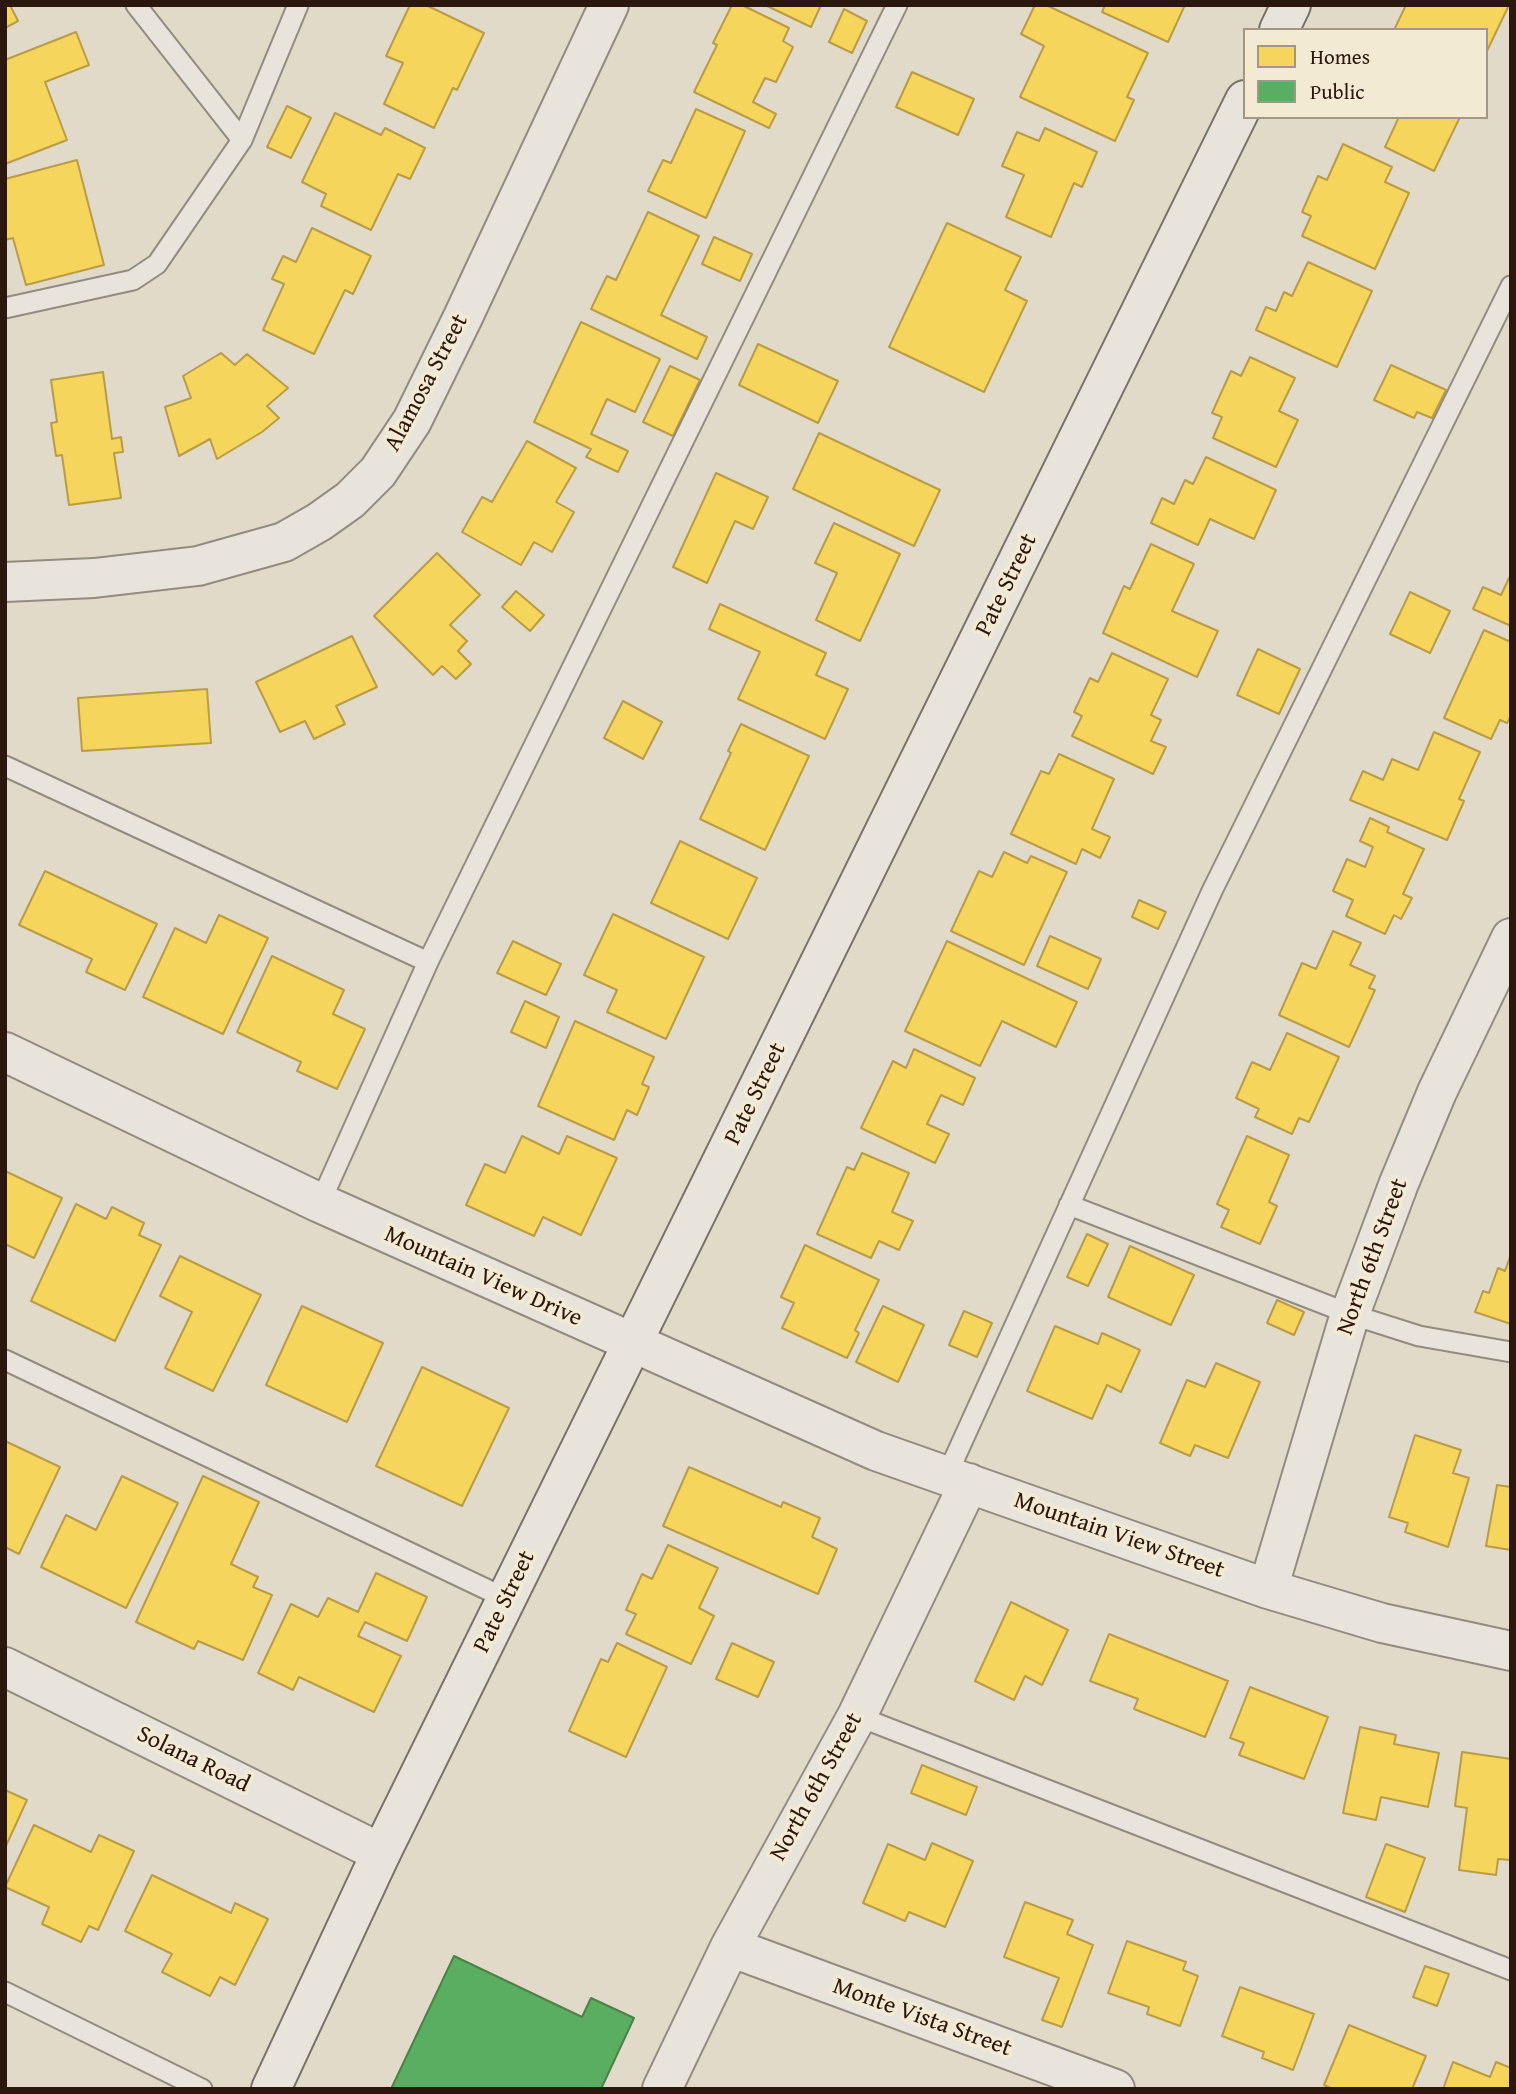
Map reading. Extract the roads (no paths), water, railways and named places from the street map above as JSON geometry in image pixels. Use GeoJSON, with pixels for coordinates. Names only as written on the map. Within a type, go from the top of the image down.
{"type":"FeatureCollection","features":[{"type":"Feature","properties":{"kind":"street","name":"Alamosa Street"},"geometry":{"type":"LineString","coordinates":[[5,582],[94,578],[198,566],[284,542],[350,500],[378,472],[412,421],[609,5]]}},
{"type":"Feature","properties":{"kind":"street"},"geometry":{"type":"LineString","coordinates":[[1280,28],[1291,5]]}},
{"type":"Feature","properties":{"kind":"street","name":"Pate Street"},"geometry":{"type":"LineString","coordinates":[[271,2089],[381,1853],[1243,104]]}},
{"type":"Feature","properties":{"kind":"street","name":"North 6th Street"},"geometry":{"type":"LineString","coordinates":[[1268,1588],[1350,1314],[1399,1183],[1437,1092],[1511,939]]}},
{"type":"Feature","properties":{"kind":"street","name":"Mountain View Drive"},"geometry":{"type":"LineString","coordinates":[[5,1052],[320,1203],[633,1344],[876,1451],[958,1479]]}},
{"type":"Feature","properties":{"kind":"street","name":"North 6th Street"},"geometry":{"type":"LineString","coordinates":[[662,2089],[730,1947],[857,1716],[958,1479]]}},
{"type":"Feature","properties":{"kind":"street","name":"Mountain View Street"},"geometry":{"type":"LineString","coordinates":[[958,1479],[1268,1588]]}},
{"type":"Feature","properties":{"kind":"street"},"geometry":{"type":"LineString","coordinates":[[1268,1588],[1382,1623],[1511,1651]]}},
{"type":"Feature","properties":{"kind":"street","name":"Solana Road"},"geometry":{"type":"LineString","coordinates":[[5,1667],[381,1853]]}},
{"type":"Feature","properties":{"kind":"street","name":"Monte Vista Street"},"geometry":{"type":"LineString","coordinates":[[730,1947],[1115,2089]]}},
{"type":"Feature","properties":{"kind":"lane"},"geometry":{"type":"LineString","coordinates":[[136,5],[242,140]]}},
{"type":"Feature","properties":{"kind":"lane"},"geometry":{"type":"LineString","coordinates":[[5,309],[132,280],[146,274],[157,264],[242,140],[298,5]]}},
{"type":"Feature","properties":{"kind":"lane"},"geometry":{"type":"LineString","coordinates":[[320,1203],[428,962],[897,5]]}},
{"type":"Feature","properties":{"kind":"lane"},"geometry":{"type":"LineString","coordinates":[[958,1479],[1069,1205],[1212,891],[1511,286]]}},
{"type":"Feature","properties":{"kind":"lane"},"geometry":{"type":"LineString","coordinates":[[5,766],[428,962]]}},
{"type":"Feature","properties":{"kind":"lane"},"geometry":{"type":"LineString","coordinates":[[1069,1205],[1350,1314],[1419,1336],[1511,1352]]}},
{"type":"Feature","properties":{"kind":"lane"},"geometry":{"type":"LineString","coordinates":[[5,1360],[506,1600]]}},
{"type":"Feature","properties":{"kind":"lane"},"geometry":{"type":"LineString","coordinates":[[857,1716],[1511,1970]]}},
{"type":"Feature","properties":{"kind":"lane"},"geometry":{"type":"LineString","coordinates":[[5,1992],[202,2089]]}}]}
